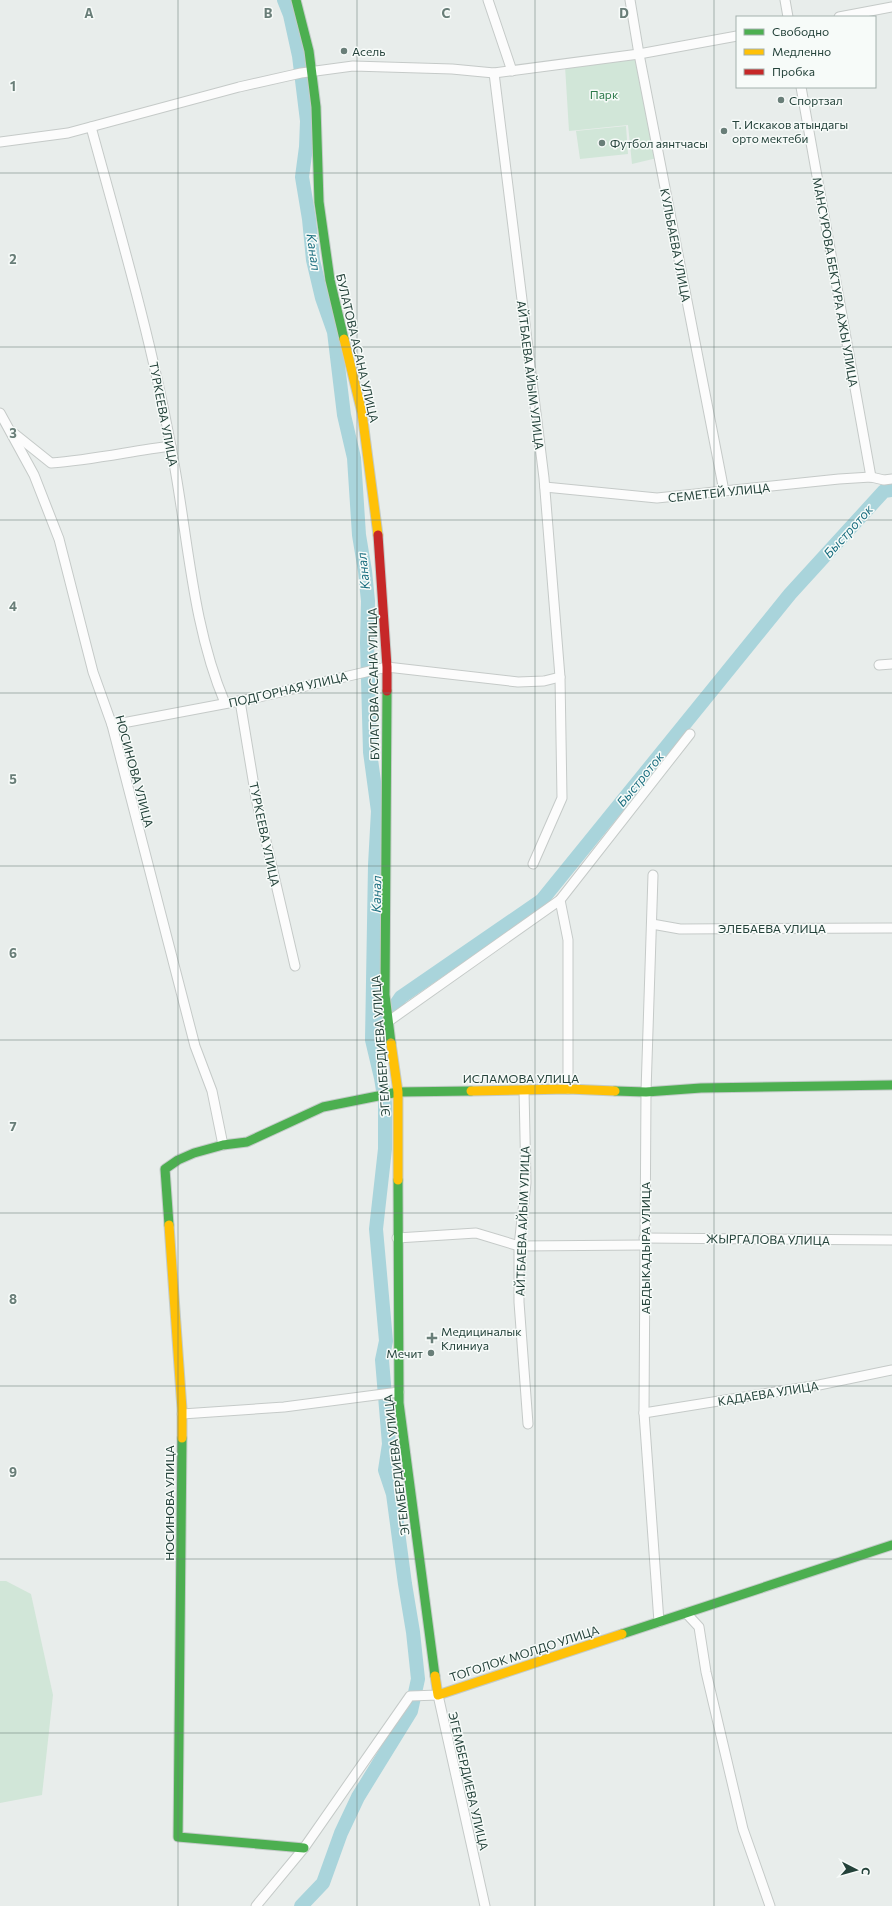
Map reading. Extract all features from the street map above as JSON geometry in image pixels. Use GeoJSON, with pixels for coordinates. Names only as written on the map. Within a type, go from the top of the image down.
{"type":"FeatureCollection","features":[{"type":"Feature","properties":{"kind":"street","name":"БУЛАТОВА АСАНА УЛИЦА"},"geometry":{"type":"LineString","coordinates":[[296,0],[309,51],[312,72],[316,107],[319,202],[330,280],[362,413],[380,549],[387,667],[387,823]]}},
{"type":"Feature","properties":{"kind":"street"},"geometry":{"type":"LineString","coordinates":[[488,0],[512,71]]}},
{"type":"Feature","properties":{"kind":"street","name":"КУЛЬБАЕВА УЛИЦА"},"geometry":{"type":"LineString","coordinates":[[630,0],[639,54],[724,490]]}},
{"type":"Feature","properties":{"kind":"street"},"geometry":{"type":"LineString","coordinates":[[785,0],[788,16]]}},
{"type":"Feature","properties":{"kind":"street"},"geometry":{"type":"LineString","coordinates":[[844,16],[892,7]]}},
{"type":"Feature","properties":{"kind":"street"},"geometry":{"type":"LineString","coordinates":[[0,142],[68,133],[239,87],[312,72],[353,66],[452,69],[494,73],[639,54],[736,36]]}},
{"type":"Feature","properties":{"kind":"street","name":"АЙТБАЕВА АЙЫМ УЛИЦА"},"geometry":{"type":"LineString","coordinates":[[494,73],[545,487],[560,677],[562,798],[533,864]]}},
{"type":"Feature","properties":{"kind":"street","name":"МАНСУРОВА БЕКТУРА АЖЫ УЛИЦА"},"geometry":{"type":"LineString","coordinates":[[801,88],[871,477]]}},
{"type":"Feature","properties":{"kind":"street","name":"ТУРКЕЕВА УЛИЦА"},"geometry":{"type":"LineString","coordinates":[[91,127],[151,348],[171,446],[206,650],[225,703]]}},
{"type":"Feature","properties":{"kind":"street","name":"НОСИНОВА УЛИЦА"},"geometry":{"type":"LineString","coordinates":[[0,413],[34,475],[59,539],[93,672],[112,725],[195,1046],[212,1091],[223,1145]]}},
{"type":"Feature","properties":{"kind":"street"},"geometry":{"type":"LineString","coordinates":[[10,430],[52,463],[82,461],[132,451],[171,446]]}},
{"type":"Feature","properties":{"kind":"street","name":"СЕМЕТЕЙ УЛИЦА"},"geometry":{"type":"LineString","coordinates":[[545,487],[656,498],[724,490],[871,477],[884,480],[892,479]]}},
{"type":"Feature","properties":{"kind":"street"},"geometry":{"type":"LineString","coordinates":[[879,665],[892,664]]}},
{"type":"Feature","properties":{"kind":"street","name":"ПОДГОРНАЯ УЛИЦА"},"geometry":{"type":"LineString","coordinates":[[112,725],[240,701],[387,667],[518,682],[544,681],[560,677]]}},
{"type":"Feature","properties":{"kind":"street","name":"ТУРКЕЕВА УЛИЦА"},"geometry":{"type":"LineString","coordinates":[[240,701],[256,798],[295,966]]}},
{"type":"Feature","properties":{"kind":"street"},"geometry":{"type":"LineString","coordinates":[[389,1021],[560,900],[690,734]]}},
{"type":"Feature","properties":{"kind":"street","name":"ЭГЕМБЕРДИЕВА УЛИЦА"},"geometry":{"type":"LineString","coordinates":[[387,823],[386,994],[398,1092],[397,1238],[399,1392],[438,1695],[485,1906]]}},
{"type":"Feature","properties":{"kind":"street","name":"АБДЫКАДЫРА УЛИЦА"},"geometry":{"type":"LineString","coordinates":[[653,874],[646,1092],[644,1413],[659,1622]]}},
{"type":"Feature","properties":{"kind":"street"},"geometry":{"type":"LineString","coordinates":[[560,900],[568,940],[568,1089]]}},
{"type":"Feature","properties":{"kind":"street","name":"ЭЛЕБАЕВА УЛИЦА"},"geometry":{"type":"LineString","coordinates":[[652,924],[680,928],[892,928]]}},
{"type":"Feature","properties":{"kind":"street","name":"ИСЛАМОВА УЛИЦА"},"geometry":{"type":"LineString","coordinates":[[164,1169],[178,1160],[194,1153],[223,1145],[248,1142],[323,1107],[398,1092],[568,1089],[646,1092],[702,1088],[892,1085]]}},
{"type":"Feature","properties":{"kind":"street","name":"АЙТБАЕВА АЙЫМ УЛИЦА"},"geometry":{"type":"LineString","coordinates":[[524,1090],[526,1183],[518,1246],[519,1302],[528,1424]]}},
{"type":"Feature","properties":{"kind":"street","name":"НОСИНОВА УЛИЦА"},"geometry":{"type":"LineString","coordinates":[[164,1169],[182,1414],[178,1838],[304,1848]]}},
{"type":"Feature","properties":{"kind":"street","name":"ЖЫРГАЛОВА УЛИЦА"},"geometry":{"type":"LineString","coordinates":[[397,1238],[476,1233],[518,1246],[644,1241],[892,1240]]}},
{"type":"Feature","properties":{"kind":"street","name":"КАДАЕВА УЛИЦА"},"geometry":{"type":"LineString","coordinates":[[644,1413],[819,1385],[892,1370]]}},
{"type":"Feature","properties":{"kind":"street"},"geometry":{"type":"LineString","coordinates":[[182,1414],[284,1407],[399,1392]]}},
{"type":"Feature","properties":{"kind":"street","name":"ТОГОЛОК МОЛДО УЛИЦА"},"geometry":{"type":"LineString","coordinates":[[256,1906],[304,1848],[410,1696],[438,1695],[892,1545]]}},
{"type":"Feature","properties":{"kind":"street"},"geometry":{"type":"LineString","coordinates":[[686,1613],[698,1627],[706,1672],[742,1829],[770,1906]]}},
{"type":"Feature","properties":{"kind":"green space","name":"Парк"},"geometry":{"type":"Polygon","coordinates":[[[637,56],[657,158],[632,164],[628,125],[569,131],[565,66],[637,56]]]}},
{"type":"Feature","properties":{"kind":"green space","name":"Футбол аянтчасы"},"geometry":{"type":"Polygon","coordinates":[[[626,126],[628,154],[580,159],[576,131],[626,126]]]}},
{"type":"Feature","properties":{"kind":"green space"},"geometry":{"type":"Polygon","coordinates":[[[0,1581],[6,1581],[31,1594],[53,1695],[42,1795],[0,1803],[0,1581]]]}},
{"type":"Feature","properties":{"kind":"waterway","name":"Канал"},"geometry":{"type":"LineString","coordinates":[[284,0],[290,15],[299,56],[307,121],[306,147],[302,177],[309,219],[313,260],[322,298],[334,332],[344,415],[354,458],[359,535],[368,601],[367,643],[370,752],[378,811],[375,865],[372,1040],[385,1103],[385,1149],[376,1229],[386,1341],[382,1360],[389,1444],[385,1470],[393,1494],[413,1632],[418,1679],[411,1711],[358,1797],[341,1833],[323,1883],[301,1906]]}},
{"type":"Feature","properties":{"kind":"waterway","name":"Быстроток"},"geometry":{"type":"LineString","coordinates":[[382,1025],[401,997],[542,900],[790,594],[884,491],[892,490]]}},
{"type":"Feature","properties":{"kind":"traffic: fast"},"geometry":{"type":"LineString","coordinates":[[296,0],[309,51],[316,107],[319,202],[330,280],[344,339]]}},
{"type":"Feature","properties":{"kind":"traffic: fast"},"geometry":{"type":"LineString","coordinates":[[387,691],[385,995],[391,1043]]}},
{"type":"Feature","properties":{"kind":"traffic: fast"},"geometry":{"type":"LineString","coordinates":[[615,1091],[646,1092],[701,1088],[892,1085]]}},
{"type":"Feature","properties":{"kind":"traffic: fast"},"geometry":{"type":"LineString","coordinates":[[169,1225],[165,1169],[178,1160],[194,1153],[223,1145],[247,1142],[323,1107],[398,1092],[471,1091]]}},
{"type":"Feature","properties":{"kind":"traffic: fast"},"geometry":{"type":"LineString","coordinates":[[398,1180],[399,1403],[435,1676]]}},
{"type":"Feature","properties":{"kind":"traffic: fast"},"geometry":{"type":"LineString","coordinates":[[182,1438],[178,1837],[304,1848]]}},
{"type":"Feature","properties":{"kind":"traffic: fast"},"geometry":{"type":"LineString","coordinates":[[622,1634],[892,1545]]}},
{"type":"Feature","properties":{"kind":"traffic: slow"},"geometry":{"type":"LineString","coordinates":[[344,339],[362,413],[378,535]]}},
{"type":"Feature","properties":{"kind":"traffic: slow"},"geometry":{"type":"LineString","coordinates":[[391,1043],[398,1092],[398,1180]]}},
{"type":"Feature","properties":{"kind":"traffic: slow"},"geometry":{"type":"LineString","coordinates":[[471,1091],[568,1089],[615,1091]]}},
{"type":"Feature","properties":{"kind":"traffic: slow"},"geometry":{"type":"LineString","coordinates":[[169,1225],[182,1409],[182,1438]]}},
{"type":"Feature","properties":{"kind":"traffic: slow"},"geometry":{"type":"LineString","coordinates":[[435,1676],[438,1695],[622,1634]]}},
{"type":"Feature","properties":{"kind":"traffic: jam"},"geometry":{"type":"LineString","coordinates":[[378,535],[387,667],[387,691]]}},
{"type":"Feature","properties":{"kind":"place","name":"Асель"},"geometry":{"type":"Point","coordinates":[344,51]}},
{"type":"Feature","properties":{"kind":"place","name":"Спортзал"},"geometry":{"type":"Point","coordinates":[781,100]}},
{"type":"Feature","properties":{"kind":"place","name":"Т. Искаков атындагы орто мектеби"},"geometry":{"type":"Point","coordinates":[724,131]}},
{"type":"Feature","properties":{"kind":"place","name":"Футбол аянтчасы"},"geometry":{"type":"Point","coordinates":[602,143]}},
{"type":"Feature","properties":{"kind":"place","name":"Медициналык Клиниуа"},"geometry":{"type":"Point","coordinates":[432,1338]}},
{"type":"Feature","properties":{"kind":"place","name":"Мечит"},"geometry":{"type":"Point","coordinates":[431,1353]}}]}
